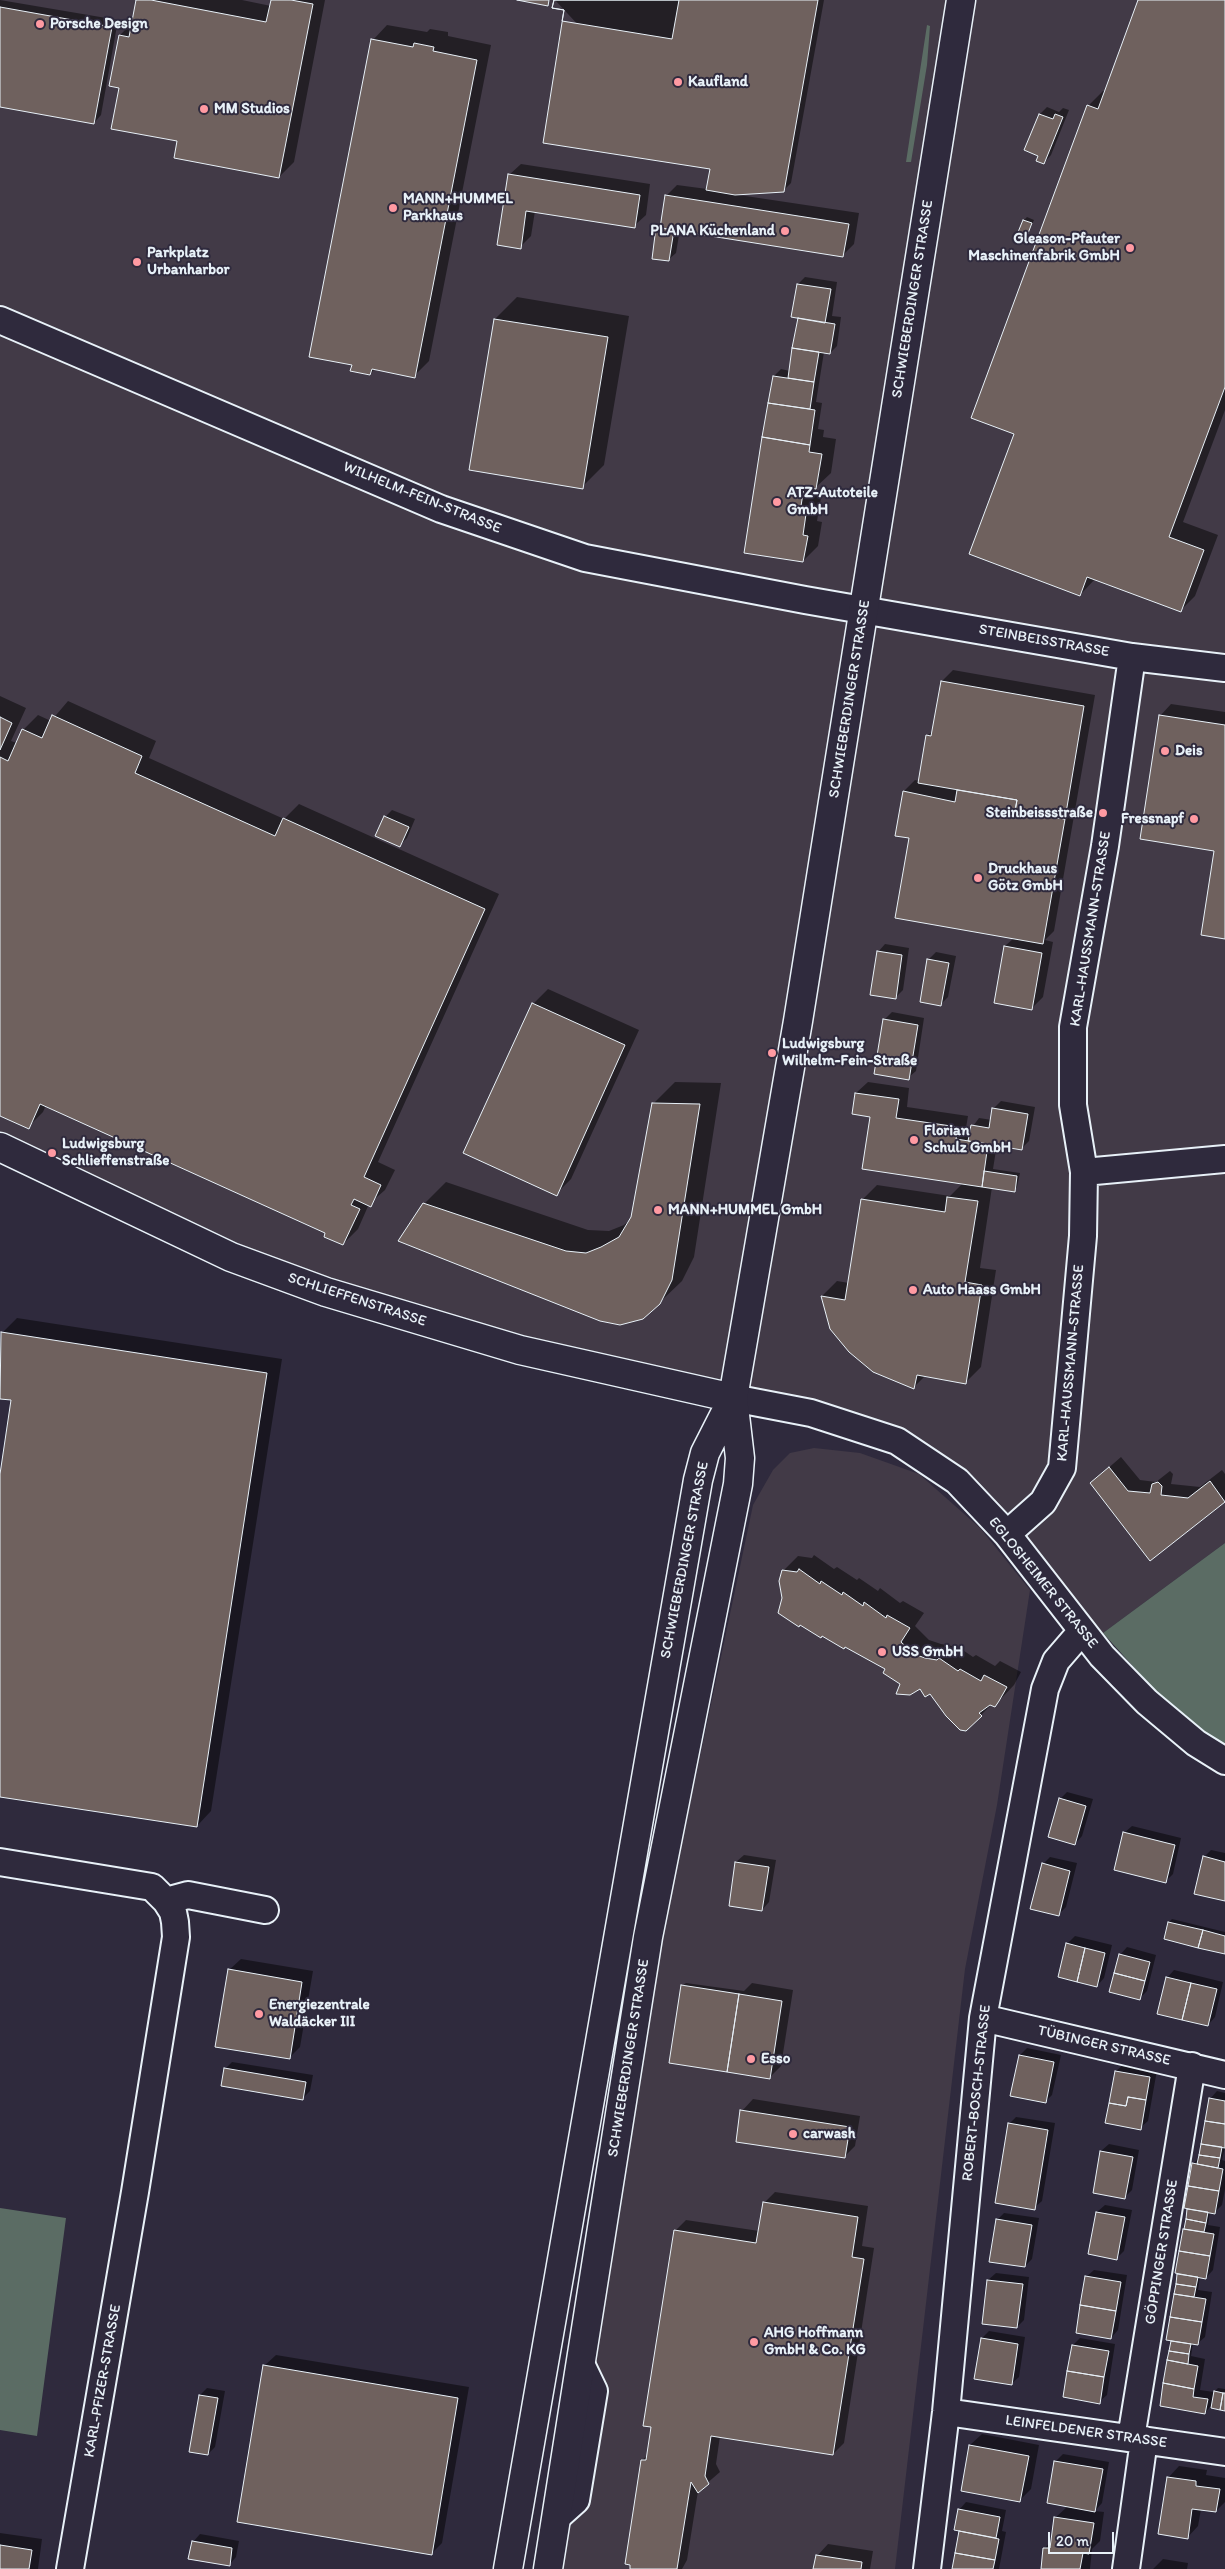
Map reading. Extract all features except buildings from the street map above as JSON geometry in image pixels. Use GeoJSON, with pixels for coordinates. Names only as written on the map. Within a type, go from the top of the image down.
{"type":"FeatureCollection","features":[{"type":"Feature","properties":{"kind":"main road","name":"SCHWIEBERDINGER STRASSE"},"geometry":{"type":"LineString","coordinates":[[548,2569],[648,1937],[738,1484],[740,1458],[733,1398],[792,1057],[961,0]]}},
{"type":"Feature","properties":{"kind":"main road","name":"SCHLIEFFENSTRASSE"},"geometry":{"type":"LineString","coordinates":[[0,1147],[232,1257],[326,1292],[520,1350],[733,1398]]}},
{"type":"Feature","properties":{"kind":"main road","name":"SCHWIEBERDINGER STRASSE"},"geometry":{"type":"LineString","coordinates":[[508,2569],[570,2224],[665,1668],[703,1462],[716,1429],[733,1398]]}},
{"type":"Feature","properties":{"kind":"main road","name":"SCHWIEBERDINGER STRASSE"},"geometry":{"type":"LineString","coordinates":[[665,1668],[700,1674]]}},
{"type":"Feature","properties":{"kind":"main road"},"geometry":{"type":"LineString","coordinates":[[531,2437],[569,2444]]}},
{"type":"Feature","properties":{"kind":"street","name":"WILHELM-FEIN-STRASSE"},"geometry":{"type":"LineString","coordinates":[[0,320],[441,509],[585,558],[864,610]]}},
{"type":"Feature","properties":{"kind":"street","name":"STEINBEISSTRASSE"},"geometry":{"type":"LineString","coordinates":[[864,610],[1132,657],[1225,668]]}},
{"type":"Feature","properties":{"kind":"street","name":"KARL-HAUSSMANN-STRASSE"},"geometry":{"type":"LineString","coordinates":[[1007,1534],[1043,1502],[1062,1468],[1083,1236],[1084,1172],[1074,1106],[1074,1027],[1105,846],[1132,657]]}},
{"type":"Feature","properties":{"kind":"street"},"geometry":{"type":"LineString","coordinates":[[1084,1172],[1225,1159]]}},
{"type":"Feature","properties":{"kind":"street","name":"EGLOSHEIMER STRASSE"},"geometry":{"type":"LineString","coordinates":[[733,1398],[811,1413],[897,1441],[957,1481],[1007,1534],[1081,1632],[1148,1702],[1196,1742],[1225,1761]]}},
{"type":"Feature","properties":{"kind":"street","name":"ROBERT-BOSCH-STRASSE"},"geometry":{"type":"LineString","coordinates":[[926,2569],[946,2412],[983,2018],[1045,1688],[1056,1662],[1081,1632]]}},
{"type":"Feature","properties":{"kind":"street"},"geometry":{"type":"LineString","coordinates":[[0,1862],[136,1882],[152,1887],[166,1901],[188,1895],[266,1910]]}},
{"type":"Feature","properties":{"kind":"street","name":"KARL-PFIZER-STRASSE"},"geometry":{"type":"LineString","coordinates":[[70,2569],[135,2192],[176,1937],[173,1912],[166,1901]]}},
{"type":"Feature","properties":{"kind":"street","name":"TÜBINGER STRASSE"},"geometry":{"type":"LineString","coordinates":[[983,2018],[1225,2075]]}},
{"type":"Feature","properties":{"kind":"street","name":"GÖPPINGER STRASSE"},"geometry":{"type":"LineString","coordinates":[[1126,2569],[1138,2439],[1192,2066]]}},
{"type":"Feature","properties":{"kind":"street"},"geometry":{"type":"LineString","coordinates":[[557,2518],[576,2500],[594,2391],[581,2364]]}},
{"type":"Feature","properties":{"kind":"street","name":"LEINFELDENER STRASSE"},"geometry":{"type":"LineString","coordinates":[[946,2412],[1225,2452]]}},
{"type":"Feature","properties":{"kind":"shaded area"},"geometry":{"type":"Polygon","coordinates":[[[0,0],[1225,0],[1225,1543],[1103,1633],[1012,1524],[899,1432],[418,1321],[0,1147],[0,0]]]}},
{"type":"Feature","properties":{"kind":"shaded area"},"geometry":{"type":"Polygon","coordinates":[[[814,1448],[860,1453],[919,1474],[980,1528],[1030,1590],[997,1805],[965,1969],[895,2569],[559,2569],[655,1970],[753,1505],[773,1470],[790,1453],[814,1448]]]}},
{"type":"Feature","properties":{"kind":"green space"},"geometry":{"type":"Polygon","coordinates":[[[927,25],[930,26],[927,65],[911,162],[906,162],[927,25]]]}},
{"type":"Feature","properties":{"kind":"green space"},"geometry":{"type":"Polygon","coordinates":[[[1225,1543],[1225,1748],[1179,1717],[1103,1633],[1225,1543]]]}},
{"type":"Feature","properties":{"kind":"green space"},"geometry":{"type":"Polygon","coordinates":[[[0,2208],[66,2218],[37,2436],[0,2430],[0,2208]]]}},
{"type":"Feature","properties":{"kind":"place","name":"Porsche Design"},"geometry":{"type":"Point","coordinates":[40,24]}},
{"type":"Feature","properties":{"kind":"place","name":"Kaufland"},"geometry":{"type":"Point","coordinates":[678,82]}},
{"type":"Feature","properties":{"kind":"place","name":"MM Studios"},"geometry":{"type":"Point","coordinates":[204,109]}},
{"type":"Feature","properties":{"kind":"place","name":"MANN+HUMMEL Parkhaus"},"geometry":{"type":"Point","coordinates":[393,208]}},
{"type":"Feature","properties":{"kind":"place","name":"PLANA Küchenland"},"geometry":{"type":"Point","coordinates":[785,231]}},
{"type":"Feature","properties":{"kind":"place","name":"Gleason-Pfauter Maschinenfabrik GmbH"},"geometry":{"type":"Point","coordinates":[1130,248]}},
{"type":"Feature","properties":{"kind":"place","name":"Parkplatz Urbanharbor"},"geometry":{"type":"Point","coordinates":[137,262]}},
{"type":"Feature","properties":{"kind":"place","name":"ATZ-Autoteile GmbH"},"geometry":{"type":"Point","coordinates":[777,502]}},
{"type":"Feature","properties":{"kind":"place","name":"Deis"},"geometry":{"type":"Point","coordinates":[1165,751]}},
{"type":"Feature","properties":{"kind":"place","name":"Steinbeissstraße"},"geometry":{"type":"Point","coordinates":[1103,813]}},
{"type":"Feature","properties":{"kind":"place","name":"Fressnapf"},"geometry":{"type":"Point","coordinates":[1194,819]}},
{"type":"Feature","properties":{"kind":"place","name":"Druckhaus Götz GmbH"},"geometry":{"type":"Point","coordinates":[978,878]}},
{"type":"Feature","properties":{"kind":"place","name":"Ludwigsburg Wilhelm-Fein-Straße"},"geometry":{"type":"Point","coordinates":[772,1053]}},
{"type":"Feature","properties":{"kind":"place","name":"Florian Schulz GmbH"},"geometry":{"type":"Point","coordinates":[914,1140]}},
{"type":"Feature","properties":{"kind":"place","name":"Ludwigsburg Schlieffenstraße"},"geometry":{"type":"Point","coordinates":[52,1153]}},
{"type":"Feature","properties":{"kind":"place","name":"MANN+HUMMEL GmbH"},"geometry":{"type":"Point","coordinates":[658,1210]}},
{"type":"Feature","properties":{"kind":"place","name":"Auto Haass GmbH"},"geometry":{"type":"Point","coordinates":[913,1290]}},
{"type":"Feature","properties":{"kind":"place","name":"USS GmbH"},"geometry":{"type":"Point","coordinates":[882,1652]}},
{"type":"Feature","properties":{"kind":"place","name":"Energiezentrale Waldäcker III"},"geometry":{"type":"Point","coordinates":[259,2014]}},
{"type":"Feature","properties":{"kind":"place","name":"Esso"},"geometry":{"type":"Point","coordinates":[751,2059]}},
{"type":"Feature","properties":{"kind":"place","name":"carwash"},"geometry":{"type":"Point","coordinates":[793,2134]}},
{"type":"Feature","properties":{"kind":"place","name":"AHG Hoffmann GmbH & Co. KG"},"geometry":{"type":"Point","coordinates":[754,2342]}}]}
